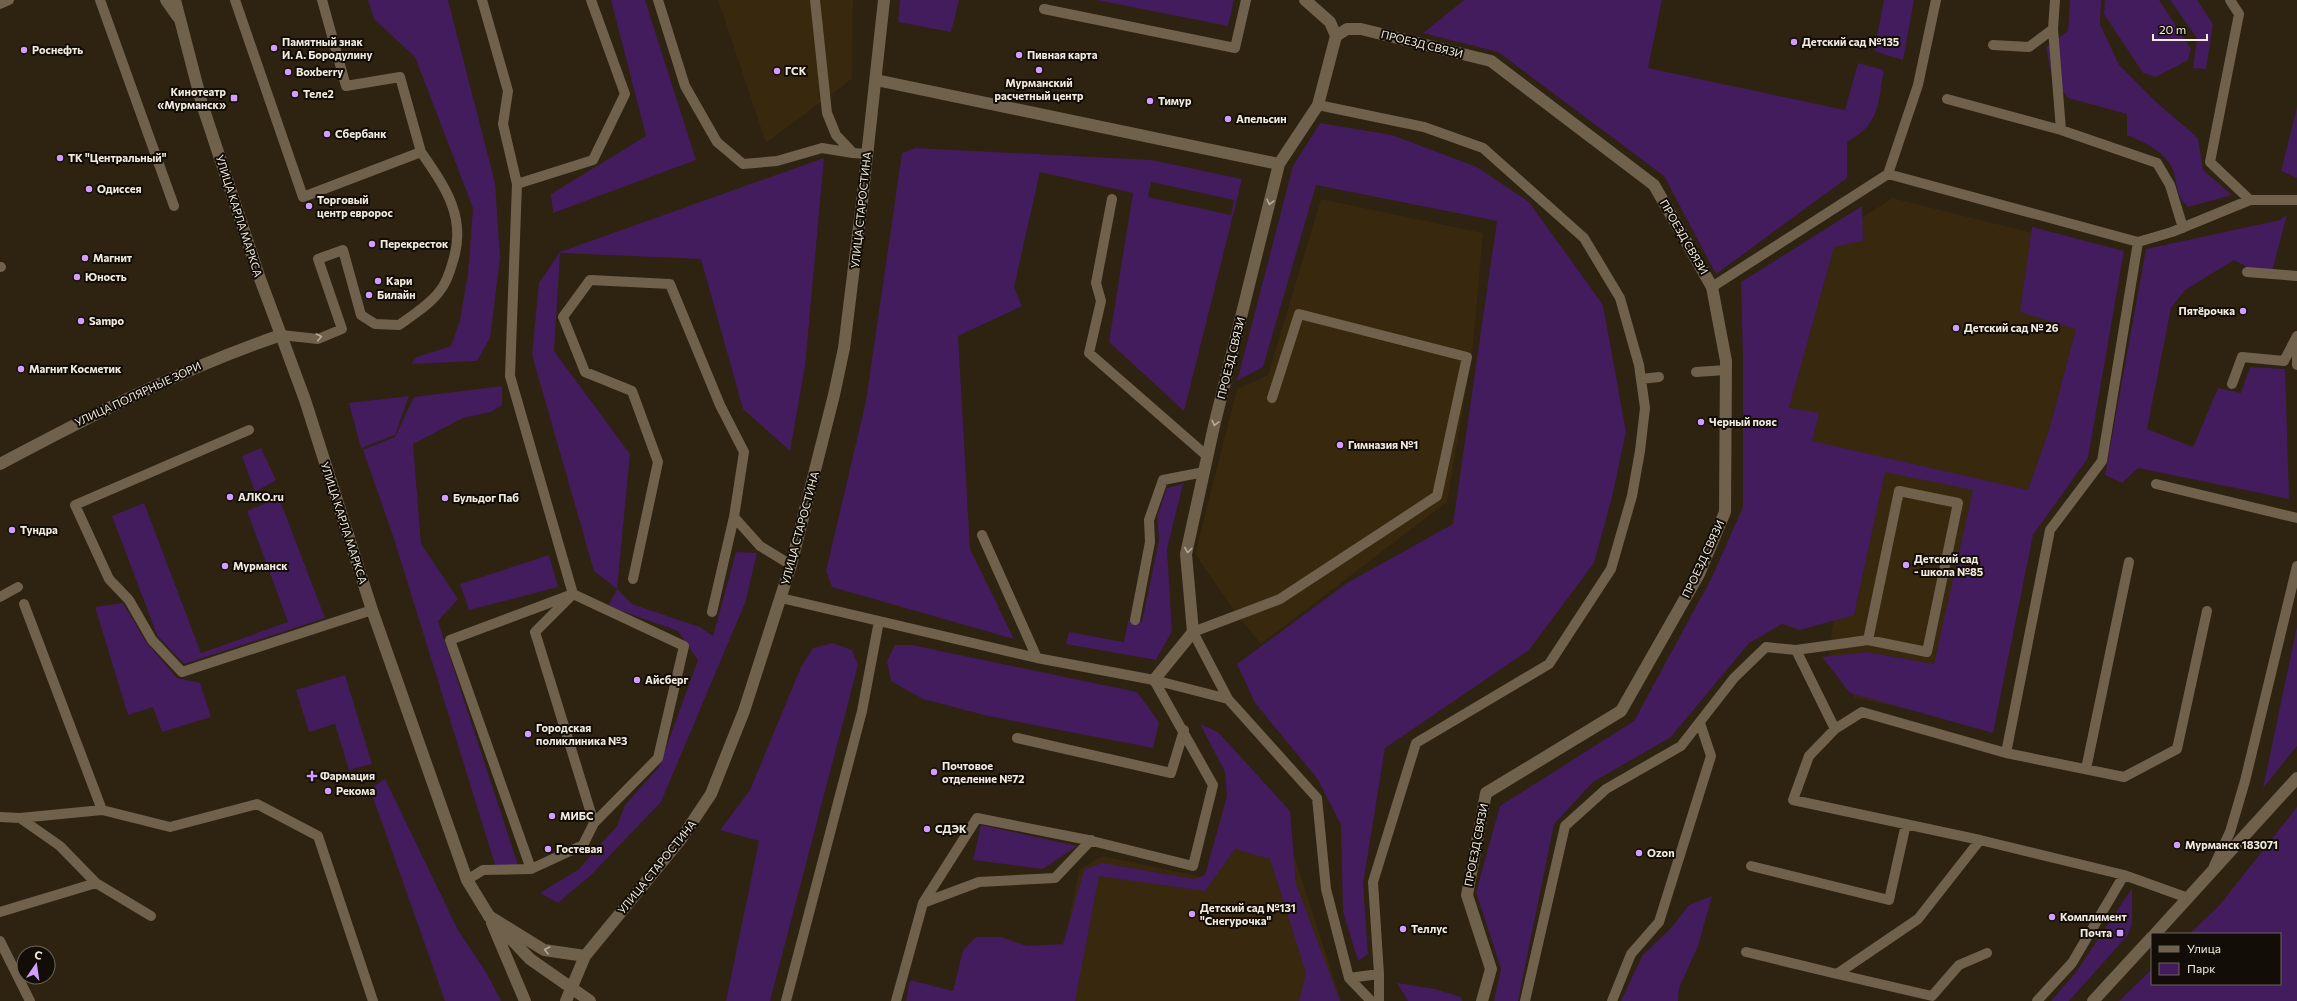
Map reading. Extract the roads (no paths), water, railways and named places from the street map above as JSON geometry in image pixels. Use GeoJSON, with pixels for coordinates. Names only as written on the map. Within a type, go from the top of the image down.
{"type":"FeatureCollection","features":[{"type":"Feature","properties":{"kind":"street","name":"УЛИЦА КАРЛА МАРКСА"},"geometry":{"type":"LineString","coordinates":[[166,0],[178,17],[205,111],[259,276],[305,400],[372,610],[467,880],[489,916],[530,959],[590,1001]]}},
{"type":"Feature","properties":{"kind":"street"},"geometry":{"type":"LineString","coordinates":[[175,0],[178,17]]}},
{"type":"Feature","properties":{"kind":"street","name":"УЛИЦА СТАРОСТИНА"},"geometry":{"type":"LineString","coordinates":[[566,1001],[570,988],[585,956],[681,839],[711,794],[744,711],[781,598],[791,566],[834,395],[844,348],[884,0]]}},
{"type":"Feature","properties":{"kind":"street"},"geometry":{"type":"LineString","coordinates":[[1305,0],[1330,22],[1336,36]]}},
{"type":"Feature","properties":{"kind":"street","name":"ПРОЕЗД СВЯЗИ"},"geometry":{"type":"LineString","coordinates":[[1193,632],[1186,554],[1204,472],[1280,164],[1318,105],[1336,36],[1347,29],[1361,29],[1491,61],[1654,185],[1712,287],[1726,370],[1725,512],[1699,574],[1621,712],[1486,793],[1467,895],[1491,969],[1482,1001]]}},
{"type":"Feature","properties":{"kind":"street"},"geometry":{"type":"LineString","coordinates":[[876,80],[1280,164]]}},
{"type":"Feature","properties":{"kind":"street","name":"УЛИЦА ПОЛЯРНЫЕ ЗОРИ"},"geometry":{"type":"LineString","coordinates":[[0,464],[129,397],[222,355],[281,335]]}},
{"type":"Feature","properties":{"kind":"street"},"geometry":{"type":"LineString","coordinates":[[1154,680],[1193,632]]}},
{"type":"Feature","properties":{"kind":"street"},"geometry":{"type":"LineString","coordinates":[[2156,933],[2297,778]]}},
{"type":"Feature","properties":{"kind":"street"},"geometry":{"type":"LineString","coordinates":[[489,916],[544,950],[585,956]]}},
{"type":"Feature","properties":{"kind":"street"},"geometry":{"type":"LineString","coordinates":[[489,916],[525,1001]]}},
{"type":"Feature","properties":{"kind":"street"},"geometry":{"type":"LineString","coordinates":[[2093,1001],[2151,938]]}},
{"type":"Feature","properties":{"kind":"lane"},"geometry":{"type":"LineString","coordinates":[[0,4],[9,0]]}},
{"type":"Feature","properties":{"kind":"lane"},"geometry":{"type":"LineString","coordinates":[[100,0],[174,206]]}},
{"type":"Feature","properties":{"kind":"lane"},"geometry":{"type":"LineString","coordinates":[[235,0],[303,197],[421,152]]}},
{"type":"Feature","properties":{"kind":"lane"},"geometry":{"type":"LineString","coordinates":[[322,0],[346,86],[400,77],[421,152],[442,183],[457,220],[458,237],[455,255],[450,273],[440,292],[399,325],[375,324],[361,315],[343,250],[344,239]]}},
{"type":"Feature","properties":{"kind":"lane"},"geometry":{"type":"LineString","coordinates":[[482,0],[508,91],[503,124],[517,184],[510,376],[573,594]]}},
{"type":"Feature","properties":{"kind":"lane"},"geometry":{"type":"LineString","coordinates":[[517,184],[594,160],[625,94],[591,0]]}},
{"type":"Feature","properties":{"kind":"lane"},"geometry":{"type":"LineString","coordinates":[[658,0],[685,86],[717,142],[743,164],[777,161],[822,148],[867,154]]}},
{"type":"Feature","properties":{"kind":"lane"},"geometry":{"type":"LineString","coordinates":[[815,0],[827,113],[836,135],[853,153]]}},
{"type":"Feature","properties":{"kind":"lane"},"geometry":{"type":"LineString","coordinates":[[1044,9],[1235,48],[1246,0]]}},
{"type":"Feature","properties":{"kind":"lane"},"geometry":{"type":"LineString","coordinates":[[1712,287],[1888,174],[1918,85],[1936,0]]}},
{"type":"Feature","properties":{"kind":"lane"},"geometry":{"type":"LineString","coordinates":[[2055,0],[2053,28],[2061,130]]}},
{"type":"Feature","properties":{"kind":"lane"},"geometry":{"type":"LineString","coordinates":[[2230,0],[2239,14],[2210,162],[2250,200]]}},
{"type":"Feature","properties":{"kind":"lane"},"geometry":{"type":"LineString","coordinates":[[1993,45],[2029,47],[2053,28]]}},
{"type":"Feature","properties":{"kind":"lane"},"geometry":{"type":"LineString","coordinates":[[1947,99],[2061,130],[2157,163],[2170,185],[2183,228]]}},
{"type":"Feature","properties":{"kind":"lane"},"geometry":{"type":"LineString","coordinates":[[1318,105],[1424,128],[1483,148],[1584,238],[1620,298],[1639,365],[1645,408],[1640,451],[1632,496],[1611,569],[1549,664],[1416,743],[1372,882],[1379,974],[1379,1001]]}},
{"type":"Feature","properties":{"kind":"lane"},"geometry":{"type":"LineString","coordinates":[[1888,174],[2138,242],[2183,228],[2250,200],[2297,200]]}},
{"type":"Feature","properties":{"kind":"lane"},"geometry":{"type":"LineString","coordinates":[[1112,199],[1096,283],[1101,301],[1089,353],[1208,456]]}},
{"type":"Feature","properties":{"kind":"lane"},"geometry":{"type":"LineString","coordinates":[[2006,752],[2050,530],[2102,461],[2138,242]]}},
{"type":"Feature","properties":{"kind":"lane"},"geometry":{"type":"LineString","coordinates":[[281,335],[318,339],[342,329],[318,259],[343,250]]}},
{"type":"Feature","properties":{"kind":"lane"},"geometry":{"type":"LineString","coordinates":[[2247,272],[2297,276]]}},
{"type":"Feature","properties":{"kind":"lane"},"geometry":{"type":"LineString","coordinates":[[633,579],[658,462],[632,391],[585,372],[563,317],[590,280],[670,284],[720,405],[744,452],[734,517],[712,612]]}},
{"type":"Feature","properties":{"kind":"lane"},"geometry":{"type":"LineString","coordinates":[[1272,398],[1299,314],[1466,357],[1437,496],[1280,599],[1193,632],[1228,699],[1317,798],[1326,889],[1349,978],[1363,996],[1371,1001]]}},
{"type":"Feature","properties":{"kind":"lane"},"geometry":{"type":"LineString","coordinates":[[2297,335],[2297,365]]}},
{"type":"Feature","properties":{"kind":"lane"},"geometry":{"type":"LineString","coordinates":[[2232,384],[2242,357],[2284,361],[2297,335]]}},
{"type":"Feature","properties":{"kind":"lane"},"geometry":{"type":"LineString","coordinates":[[1696,372],[1726,370]]}},
{"type":"Feature","properties":{"kind":"lane"},"geometry":{"type":"LineString","coordinates":[[1641,379],[1659,377]]}},
{"type":"Feature","properties":{"kind":"lane"},"geometry":{"type":"LineString","coordinates":[[249,430],[75,505],[109,579],[129,600],[152,640],[182,672],[372,610]]}},
{"type":"Feature","properties":{"kind":"lane"},"geometry":{"type":"LineString","coordinates":[[1135,620],[1150,542],[1150,520],[1163,480],[1204,472]]}},
{"type":"Feature","properties":{"kind":"lane"},"geometry":{"type":"LineString","coordinates":[[2156,484],[2297,518]]}},
{"type":"Feature","properties":{"kind":"lane"},"geometry":{"type":"LineString","coordinates":[[1525,1001],[1565,826],[1606,789],[1681,746],[1734,678],[1766,647],[1796,650],[1868,640],[1927,652],[1958,503],[1899,491],[1868,640]]}},
{"type":"Feature","properties":{"kind":"lane"},"geometry":{"type":"LineString","coordinates":[[734,517],[760,546],[791,566]]}},
{"type":"Feature","properties":{"kind":"lane"},"geometry":{"type":"LineString","coordinates":[[982,535],[1037,658]]}},
{"type":"Feature","properties":{"kind":"lane"},"geometry":{"type":"LineString","coordinates":[[2086,769],[2129,562]]}},
{"type":"Feature","properties":{"kind":"lane"},"geometry":{"type":"LineString","coordinates":[[2211,871],[2230,832],[2245,781],[2297,566]]}},
{"type":"Feature","properties":{"kind":"lane"},"geometry":{"type":"LineString","coordinates":[[0,597],[18,587]]}},
{"type":"Feature","properties":{"kind":"lane"},"geometry":{"type":"LineString","coordinates":[[573,594],[535,632],[594,823]]}},
{"type":"Feature","properties":{"kind":"lane"},"geometry":{"type":"LineString","coordinates":[[467,880],[483,870],[531,869],[583,845],[594,823],[658,758],[684,646],[573,594],[450,640],[531,869]]}},
{"type":"Feature","properties":{"kind":"lane"},"geometry":{"type":"LineString","coordinates":[[781,598],[1037,658],[1154,680],[1228,699]]}},
{"type":"Feature","properties":{"kind":"lane"},"geometry":{"type":"LineString","coordinates":[[24,604],[102,810]]}},
{"type":"Feature","properties":{"kind":"lane"},"geometry":{"type":"LineString","coordinates":[[2188,898],[2124,875],[1980,840],[1794,800],[1809,756],[1835,729],[1862,712],[2006,752],[2124,777],[2177,749],[2207,611]]}},
{"type":"Feature","properties":{"kind":"lane"},"geometry":{"type":"LineString","coordinates":[[786,1001],[862,711],[879,621]]}},
{"type":"Feature","properties":{"kind":"lane"},"geometry":{"type":"LineString","coordinates":[[1796,650],[1835,729]]}},
{"type":"Feature","properties":{"kind":"lane"},"geometry":{"type":"LineString","coordinates":[[896,1001],[923,903],[977,818],[1091,840],[1193,866],[1213,785],[1184,730],[1154,680]]}},
{"type":"Feature","properties":{"kind":"lane"},"geometry":{"type":"LineString","coordinates":[[1612,1001],[1631,954],[1659,922],[1710,756],[1700,723]]}},
{"type":"Feature","properties":{"kind":"lane"},"geometry":{"type":"LineString","coordinates":[[1017,738],[1171,773],[1184,730]]}},
{"type":"Feature","properties":{"kind":"lane"},"geometry":{"type":"LineString","coordinates":[[0,817],[20,818],[102,810],[170,827],[257,804],[318,836],[374,1001]]}},
{"type":"Feature","properties":{"kind":"lane"},"geometry":{"type":"LineString","coordinates":[[20,818],[60,846],[96,883],[151,916]]}},
{"type":"Feature","properties":{"kind":"lane"},"geometry":{"type":"LineString","coordinates":[[1751,866],[1889,900],[1906,824]]}},
{"type":"Feature","properties":{"kind":"lane"},"geometry":{"type":"LineString","coordinates":[[923,903],[979,882],[1055,878],[1091,840]]}},
{"type":"Feature","properties":{"kind":"lane"},"geometry":{"type":"LineString","coordinates":[[1837,974],[1918,919],[1980,840]]}},
{"type":"Feature","properties":{"kind":"lane"},"geometry":{"type":"LineString","coordinates":[[2037,1001],[2072,963],[2124,875]]}},
{"type":"Feature","properties":{"kind":"lane"},"geometry":{"type":"LineString","coordinates":[[0,912],[96,883]]}},
{"type":"Feature","properties":{"kind":"lane"},"geometry":{"type":"LineString","coordinates":[[0,941],[30,1001]]}},
{"type":"Feature","properties":{"kind":"lane"},"geometry":{"type":"LineString","coordinates":[[1746,952],[1932,996],[1959,965],[1987,953]]}},
{"type":"Feature","properties":{"kind":"lane"},"geometry":{"type":"LineString","coordinates":[[1349,978],[1379,974]]}},
{"type":"Feature","properties":{"kind":"place","name":"Детский сад №135"},"geometry":{"type":"Point","coordinates":[1794,42]}},
{"type":"Feature","properties":{"kind":"place","name":"Памятный знак И. А. Бородулину"},"geometry":{"type":"Point","coordinates":[274,48]}},
{"type":"Feature","properties":{"kind":"place","name":"Роснефть"},"geometry":{"type":"Point","coordinates":[24,50]}},
{"type":"Feature","properties":{"kind":"place","name":"Пивная карта"},"geometry":{"type":"Point","coordinates":[1019,55]}},
{"type":"Feature","properties":{"kind":"place","name":"Мурманский расчетный центр"},"geometry":{"type":"Point","coordinates":[1039,70]}},
{"type":"Feature","properties":{"kind":"place","name":"ГСК"},"geometry":{"type":"Point","coordinates":[777,71]}},
{"type":"Feature","properties":{"kind":"place","name":"Boxberry"},"geometry":{"type":"Point","coordinates":[288,72]}},
{"type":"Feature","properties":{"kind":"place","name":"Теле2"},"geometry":{"type":"Point","coordinates":[295,94]}},
{"type":"Feature","properties":{"kind":"place","name":"Кинотеатр «Мурманск»"},"geometry":{"type":"Point","coordinates":[234,98]}},
{"type":"Feature","properties":{"kind":"place","name":"Тимур"},"geometry":{"type":"Point","coordinates":[1150,101]}},
{"type":"Feature","properties":{"kind":"place","name":"Апельсин"},"geometry":{"type":"Point","coordinates":[1228,119]}},
{"type":"Feature","properties":{"kind":"place","name":"Сбербанк"},"geometry":{"type":"Point","coordinates":[327,134]}},
{"type":"Feature","properties":{"kind":"place","name":"ТК \"Центральный\""},"geometry":{"type":"Point","coordinates":[60,158]}},
{"type":"Feature","properties":{"kind":"place","name":"Одиссея"},"geometry":{"type":"Point","coordinates":[89,189]}},
{"type":"Feature","properties":{"kind":"place","name":"Торговый центр евророс"},"geometry":{"type":"Point","coordinates":[309,206]}},
{"type":"Feature","properties":{"kind":"place","name":"Перекресток"},"geometry":{"type":"Point","coordinates":[372,244]}},
{"type":"Feature","properties":{"kind":"place","name":"Магнит"},"geometry":{"type":"Point","coordinates":[85,258]}},
{"type":"Feature","properties":{"kind":"place","name":"Юность"},"geometry":{"type":"Point","coordinates":[77,277]}},
{"type":"Feature","properties":{"kind":"place","name":"Кари"},"geometry":{"type":"Point","coordinates":[378,281]}},
{"type":"Feature","properties":{"kind":"place","name":"Билайн"},"geometry":{"type":"Point","coordinates":[369,295]}},
{"type":"Feature","properties":{"kind":"place","name":"Пятёрочка"},"geometry":{"type":"Point","coordinates":[2243,311]}},
{"type":"Feature","properties":{"kind":"place","name":"Sampo"},"geometry":{"type":"Point","coordinates":[81,321]}},
{"type":"Feature","properties":{"kind":"place","name":"Детский сад № 26"},"geometry":{"type":"Point","coordinates":[1956,328]}},
{"type":"Feature","properties":{"kind":"place","name":"Магнит Косметик"},"geometry":{"type":"Point","coordinates":[21,369]}},
{"type":"Feature","properties":{"kind":"place","name":"Черный пояс"},"geometry":{"type":"Point","coordinates":[1701,422]}},
{"type":"Feature","properties":{"kind":"place","name":"Гимназия №1"},"geometry":{"type":"Point","coordinates":[1340,445]}},
{"type":"Feature","properties":{"kind":"place","name":"АЛКО.ru"},"geometry":{"type":"Point","coordinates":[230,497]}},
{"type":"Feature","properties":{"kind":"place","name":"Бульдог Паб"},"geometry":{"type":"Point","coordinates":[445,498]}},
{"type":"Feature","properties":{"kind":"place","name":"Тундра"},"geometry":{"type":"Point","coordinates":[12,530]}},
{"type":"Feature","properties":{"kind":"place","name":"Детский сад - школа №85"},"geometry":{"type":"Point","coordinates":[1906,565]}},
{"type":"Feature","properties":{"kind":"place","name":"Мурманск"},"geometry":{"type":"Point","coordinates":[225,566]}},
{"type":"Feature","properties":{"kind":"place","name":"Айсберг"},"geometry":{"type":"Point","coordinates":[637,680]}},
{"type":"Feature","properties":{"kind":"place","name":"Городская поликлиника №3"},"geometry":{"type":"Point","coordinates":[528,734]}},
{"type":"Feature","properties":{"kind":"place","name":"Почтовое отделение №72"},"geometry":{"type":"Point","coordinates":[934,772]}},
{"type":"Feature","properties":{"kind":"place","name":"Фармация"},"geometry":{"type":"Point","coordinates":[312,776]}},
{"type":"Feature","properties":{"kind":"place","name":"Рекома"},"geometry":{"type":"Point","coordinates":[328,791]}},
{"type":"Feature","properties":{"kind":"place","name":"МИБС"},"geometry":{"type":"Point","coordinates":[552,816]}},
{"type":"Feature","properties":{"kind":"place","name":"СДЭК"},"geometry":{"type":"Point","coordinates":[927,829]}},
{"type":"Feature","properties":{"kind":"place","name":"Мурманск 183071"},"geometry":{"type":"Point","coordinates":[2177,845]}},
{"type":"Feature","properties":{"kind":"place","name":"Гостевая"},"geometry":{"type":"Point","coordinates":[548,849]}},
{"type":"Feature","properties":{"kind":"place","name":"Ozon"},"geometry":{"type":"Point","coordinates":[1639,853]}},
{"type":"Feature","properties":{"kind":"place","name":"Детский сад №131 \"Снегурочка\""},"geometry":{"type":"Point","coordinates":[1192,914]}},
{"type":"Feature","properties":{"kind":"place","name":"Комплимент"},"geometry":{"type":"Point","coordinates":[2052,917]}},
{"type":"Feature","properties":{"kind":"place","name":"Теллус"},"geometry":{"type":"Point","coordinates":[1403,929]}},
{"type":"Feature","properties":{"kind":"place","name":"Почта"},"geometry":{"type":"Point","coordinates":[2120,933]}}]}
